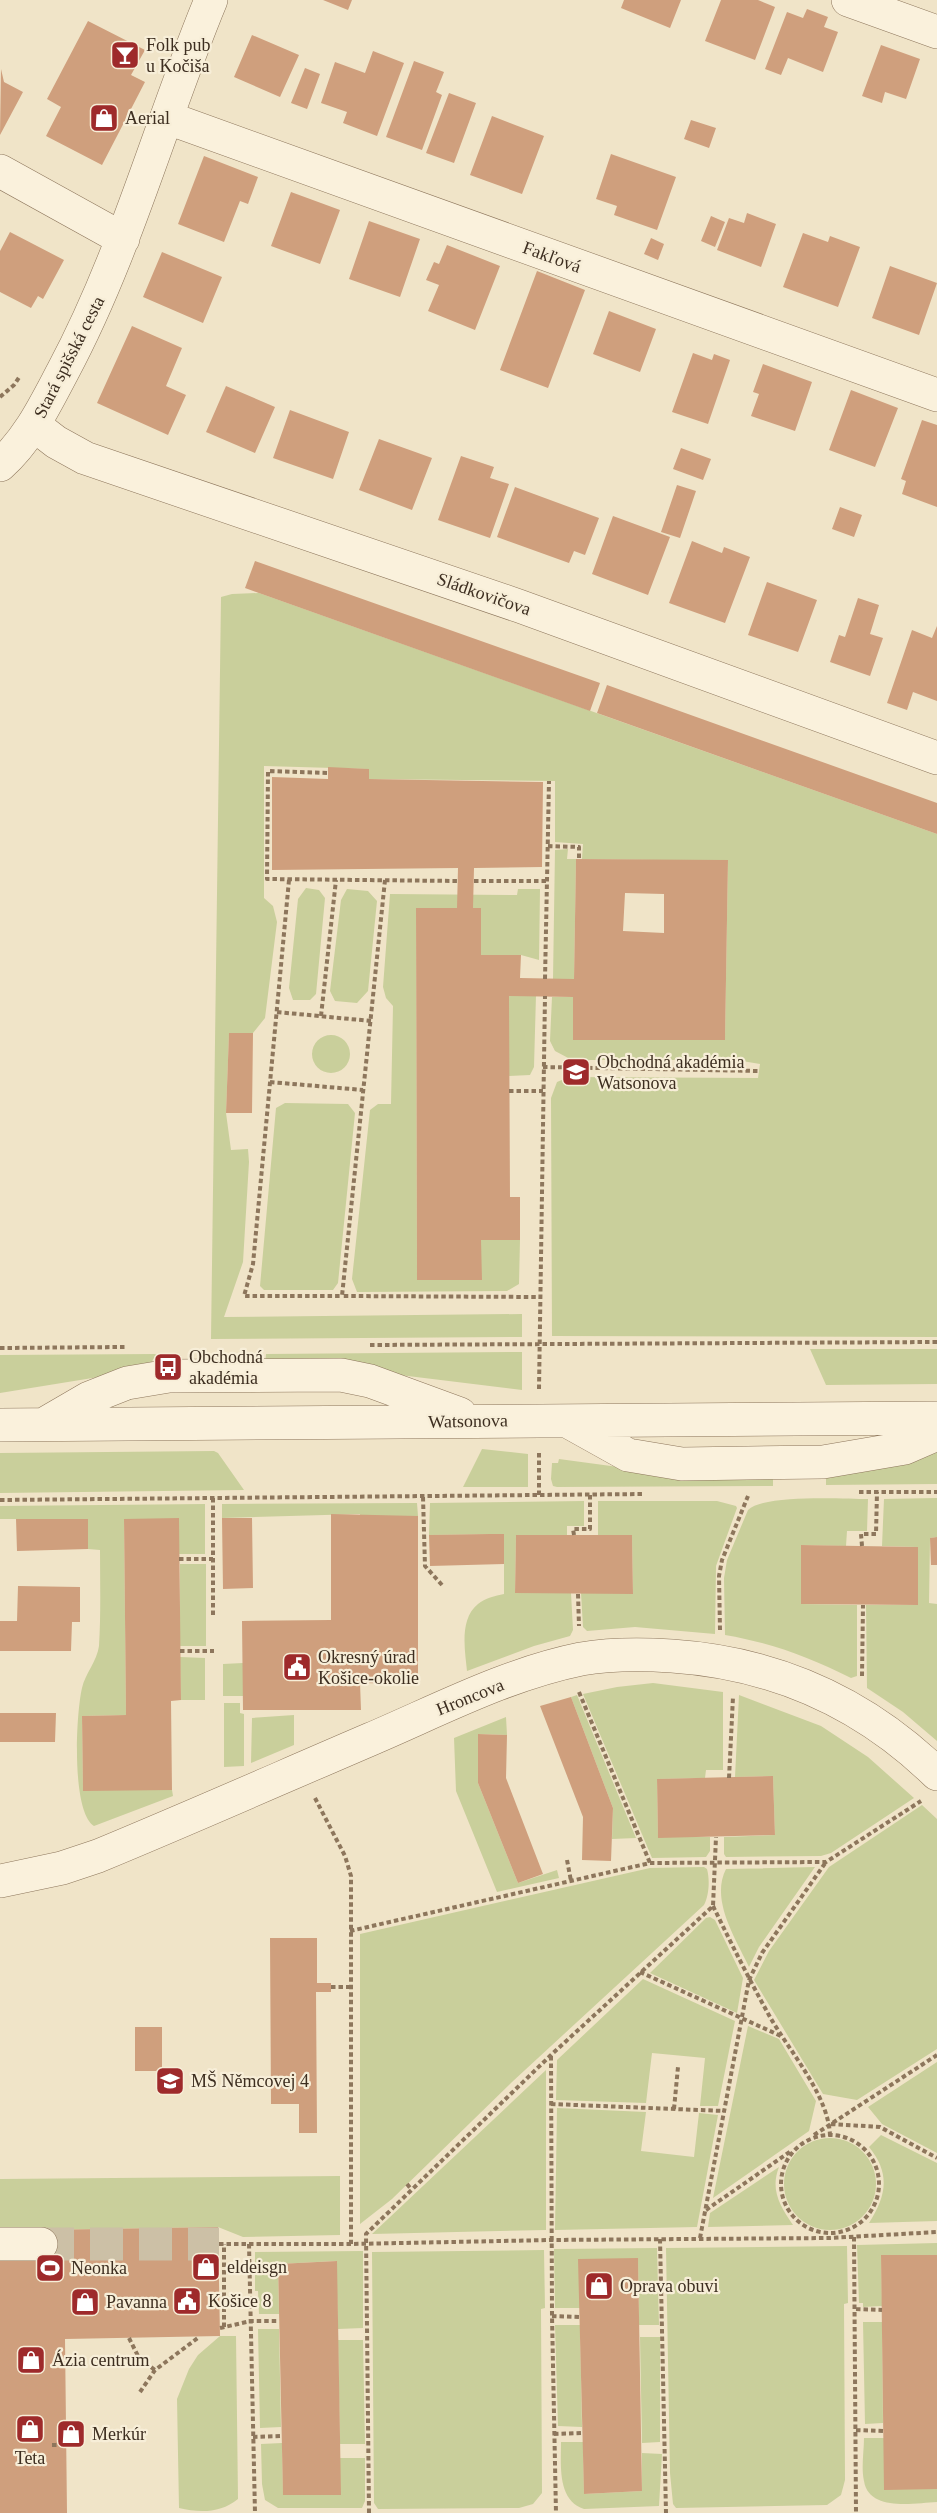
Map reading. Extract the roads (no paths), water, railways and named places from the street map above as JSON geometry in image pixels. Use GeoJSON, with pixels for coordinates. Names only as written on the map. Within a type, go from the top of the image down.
{"type":"FeatureCollection","features":[{"type":"Feature","properties":{"kind":"street","name":"Stará spišská cesta"},"geometry":{"type":"LineString","coordinates":[[0,465],[34,425],[74,351],[123,240],[211,0]]}},
{"type":"Feature","properties":{"kind":"street"},"geometry":{"type":"LineString","coordinates":[[848,0],[937,32]]}},
{"type":"Feature","properties":{"kind":"street","name":"Fakľová"},"geometry":{"type":"LineString","coordinates":[[168,118],[937,395]]}},
{"type":"Feature","properties":{"kind":"street"},"geometry":{"type":"LineString","coordinates":[[0,171],[123,240]]}},
{"type":"Feature","properties":{"kind":"street","name":"Sládkovičova"},"geometry":{"type":"LineString","coordinates":[[34,425],[56,442],[85,458],[519,606],[937,758]]}},
{"type":"Feature","properties":{"kind":"street"},"geometry":{"type":"LineString","coordinates":[[44,1424],[89,1398],[127,1383],[169,1376],[341,1375],[355,1377],[476,1421]]}},
{"type":"Feature","properties":{"kind":"street","name":"Watsonova"},"geometry":{"type":"LineString","coordinates":[[0,1425],[937,1418]]}},
{"type":"Feature","properties":{"kind":"street"},"geometry":{"type":"LineString","coordinates":[[566,1420],[628,1455],[681,1464],[823,1462],[905,1448],[937,1434]]}},
{"type":"Feature","properties":{"kind":"street","name":"Hroncova"},"geometry":{"type":"LineString","coordinates":[[0,1881],[62,1868],[98,1857],[501,1683],[567,1663],[611,1655],[649,1655],[728,1663],[796,1681],[823,1692],[876,1724],[932,1785]]}},
{"type":"Feature","properties":{"kind":"street"},"geometry":{"type":"LineString","coordinates":[[0,2244],[41,2244]]}},
{"type":"Feature","properties":{"kind":"tunnel"},"geometry":{"type":"LineString","coordinates":[[41,2244],[219,2244]]}},
{"type":"Feature","properties":{"kind":"place","name":"Folk pub u Kočiša"},"geometry":{"type":"Point","coordinates":[125,55]}},
{"type":"Feature","properties":{"kind":"place","name":"Aerial"},"geometry":{"type":"Point","coordinates":[104,118]}},
{"type":"Feature","properties":{"kind":"place","name":"Obchodná akadémia Watsonova"},"geometry":{"type":"Point","coordinates":[576,1072]}},
{"type":"Feature","properties":{"kind":"place","name":"Obchodná akadémia"},"geometry":{"type":"Point","coordinates":[168,1367]}},
{"type":"Feature","properties":{"kind":"place","name":"Okresný úrad Košice-okolie"},"geometry":{"type":"Point","coordinates":[297,1667]}},
{"type":"Feature","properties":{"kind":"place","name":"MŠ Němcovej 4"},"geometry":{"type":"Point","coordinates":[170,2081]}},
{"type":"Feature","properties":{"kind":"place","name":"eldeisgn"},"geometry":{"type":"Point","coordinates":[206,2267]}},
{"type":"Feature","properties":{"kind":"place","name":"Neonka"},"geometry":{"type":"Point","coordinates":[50,2268]}},
{"type":"Feature","properties":{"kind":"place","name":"Oprava obuvi"},"geometry":{"type":"Point","coordinates":[599,2286]}},
{"type":"Feature","properties":{"kind":"place","name":"Košice 8"},"geometry":{"type":"Point","coordinates":[187,2301]}},
{"type":"Feature","properties":{"kind":"place","name":"Pavanna"},"geometry":{"type":"Point","coordinates":[85,2302]}},
{"type":"Feature","properties":{"kind":"place","name":"Ázia centrum"},"geometry":{"type":"Point","coordinates":[31,2360]}},
{"type":"Feature","properties":{"kind":"place","name":"Teta"},"geometry":{"type":"Point","coordinates":[30,2429]}},
{"type":"Feature","properties":{"kind":"place","name":"Merkúr"},"geometry":{"type":"Point","coordinates":[71,2434]}}]}
